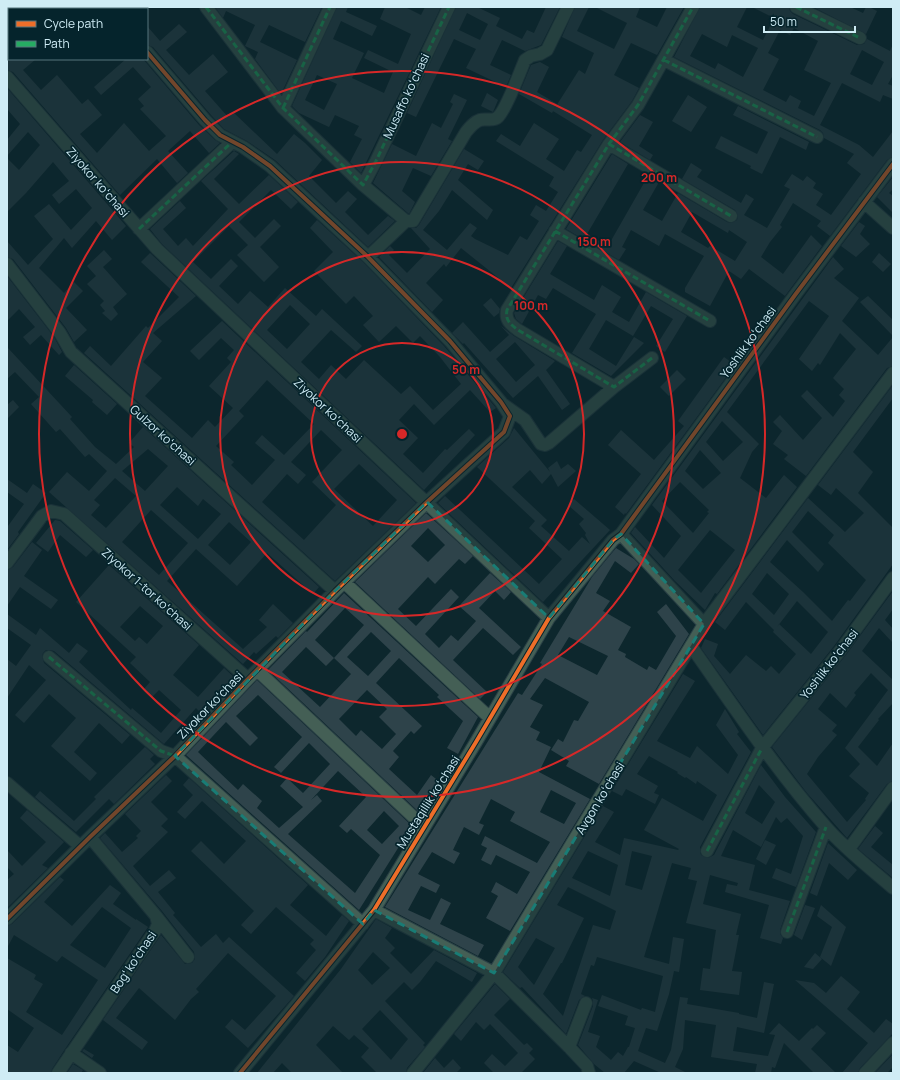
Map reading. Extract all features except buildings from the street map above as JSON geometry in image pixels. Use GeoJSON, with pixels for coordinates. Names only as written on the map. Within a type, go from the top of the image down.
{"type":"FeatureCollection","features":[{"type":"Feature","properties":{"kind":"street"},"geometry":{"type":"LineString","coordinates":[[207,7],[283,108],[363,185],[406,221],[413,221],[450,157],[473,124],[481,120],[489,120],[498,117],[505,106],[525,60],[547,50],[568,7]]}},
{"type":"Feature","properties":{"kind":"street"},"geometry":{"type":"LineString","coordinates":[[283,108],[330,7]]}},
{"type":"Feature","properties":{"kind":"street","name":"Musaffo koʻchasi"},"geometry":{"type":"LineString","coordinates":[[363,185],[376,161],[448,7]]}},
{"type":"Feature","properties":{"kind":"street"},"geometry":{"type":"LineString","coordinates":[[614,387],[518,330],[509,323],[506,316],[508,310],[554,232],[609,144],[638,105],[693,7]]}},
{"type":"Feature","properties":{"kind":"street"},"geometry":{"type":"LineString","coordinates":[[796,7],[860,38]]}},
{"type":"Feature","properties":{"kind":"street"},"geometry":{"type":"LineString","coordinates":[[148,53],[205,120],[220,135],[243,147],[270,166],[368,257],[450,341],[501,402],[510,416],[504,432],[427,502],[549,618]]}},
{"type":"Feature","properties":{"kind":"street"},"geometry":{"type":"LineString","coordinates":[[664,60],[817,137]]}},
{"type":"Feature","properties":{"kind":"street","name":"Ziyokor koʻchasi"},"geometry":{"type":"LineString","coordinates":[[7,77],[157,249],[427,502],[335,591],[175,756],[80,846],[7,919]]}},
{"type":"Feature","properties":{"kind":"street"},"geometry":{"type":"LineString","coordinates":[[139,229],[232,142]]}},
{"type":"Feature","properties":{"kind":"street"},"geometry":{"type":"LineString","coordinates":[[609,144],[731,216]]}},
{"type":"Feature","properties":{"kind":"street","name":"Yoshlik koʻchasi"},"geometry":{"type":"LineString","coordinates":[[621,534],[795,295],[893,164]]}},
{"type":"Feature","properties":{"kind":"street"},"geometry":{"type":"LineString","coordinates":[[864,202],[893,228]]}},
{"type":"Feature","properties":{"kind":"street"},"geometry":{"type":"LineString","coordinates":[[368,257],[406,221]]}},
{"type":"Feature","properties":{"kind":"street"},"geometry":{"type":"LineString","coordinates":[[554,232],[710,321]]}},
{"type":"Feature","properties":{"kind":"street","name":"Gulzor koʻchasi"},"geometry":{"type":"LineString","coordinates":[[7,264],[60,333],[71,352],[335,591]]}},
{"type":"Feature","properties":{"kind":"street"},"geometry":{"type":"LineString","coordinates":[[501,402],[524,420],[541,444],[544,445],[549,443],[614,387],[652,358]]}},
{"type":"Feature","properties":{"kind":"street"},"geometry":{"type":"LineString","coordinates":[[621,534],[704,624],[893,373]]}},
{"type":"Feature","properties":{"kind":"street","name":"Ziyokor 1-tor koʻchasi"},"geometry":{"type":"LineString","coordinates":[[7,563],[42,516],[51,511],[64,514],[248,679]]}},
{"type":"Feature","properties":{"kind":"street","name":"Mustaqillik koʻchasi"},"geometry":{"type":"LineString","coordinates":[[240,1073],[374,910],[549,618],[612,540],[621,534]]}},
{"type":"Feature","properties":{"kind":"street","name":"Yoshlik koʻchasi"},"geometry":{"type":"LineString","coordinates":[[707,851],[762,748],[840,651],[893,578]]}},
{"type":"Feature","properties":{"kind":"street"},"geometry":{"type":"LineString","coordinates":[[344,583],[490,718]]}},
{"type":"Feature","properties":{"kind":"street","name":"Avgon koʻchasi"},"geometry":{"type":"LineString","coordinates":[[413,1073],[494,973],[704,624]]}},
{"type":"Feature","properties":{"kind":"street"},"geometry":{"type":"LineString","coordinates":[[691,646],[762,748],[826,827],[893,888]]}},
{"type":"Feature","properties":{"kind":"street"},"geometry":{"type":"LineString","coordinates":[[49,657],[161,752],[175,756],[363,924]]}},
{"type":"Feature","properties":{"kind":"street"},"geometry":{"type":"LineString","coordinates":[[257,670],[424,828]]}},
{"type":"Feature","properties":{"kind":"street"},"geometry":{"type":"LineString","coordinates":[[7,783],[80,846]]}},
{"type":"Feature","properties":{"kind":"street"},"geometry":{"type":"LineString","coordinates":[[849,849],[893,788]]}},
{"type":"Feature","properties":{"kind":"street"},"geometry":{"type":"LineString","coordinates":[[787,932],[826,827]]}},
{"type":"Feature","properties":{"kind":"street","name":"Bogʻ koʻchasi"},"geometry":{"type":"LineString","coordinates":[[58,1073],[156,931],[158,924],[156,916],[90,837]]}},
{"type":"Feature","properties":{"kind":"street"},"geometry":{"type":"LineString","coordinates":[[374,910],[494,973],[587,1066],[589,1073]]}},
{"type":"Feature","properties":{"kind":"street"},"geometry":{"type":"LineString","coordinates":[[156,916],[188,957]]}},
{"type":"Feature","properties":{"kind":"street"},"geometry":{"type":"LineString","coordinates":[[568,1047],[586,1003]]}},
{"type":"Feature","properties":{"kind":"street"},"geometry":{"type":"LineString","coordinates":[[865,1073],[893,1043]]}},
{"type":"Feature","properties":{"kind":"street"},"geometry":{"type":"LineString","coordinates":[[71,1053],[100,1073]]}},
{"type":"Feature","properties":{"kind":"highlighted area"},"geometry":{"type":"Polygon","coordinates":[[[427,502],[549,618],[613,540],[621,534],[704,624],[494,973],[374,910],[363,924],[175,756],[335,591],[427,502]]]}},
{"type":"Feature","properties":{"kind":"marked path"},"geometry":{"type":"LineString","coordinates":[[206,7],[283,108],[363,185],[376,161],[449,7]]}},
{"type":"Feature","properties":{"kind":"marked path"},"geometry":{"type":"LineString","coordinates":[[283,108],[330,7]]}},
{"type":"Feature","properties":{"kind":"marked path"},"geometry":{"type":"LineString","coordinates":[[652,358],[614,387],[518,330],[509,322],[507,310],[609,144],[638,105],[693,7]]}},
{"type":"Feature","properties":{"kind":"marked path"},"geometry":{"type":"LineString","coordinates":[[796,7],[860,38]]}},
{"type":"Feature","properties":{"kind":"marked path"},"geometry":{"type":"LineString","coordinates":[[664,60],[817,137]]}},
{"type":"Feature","properties":{"kind":"marked path"},"geometry":{"type":"LineString","coordinates":[[139,229],[232,142]]}},
{"type":"Feature","properties":{"kind":"marked path"},"geometry":{"type":"LineString","coordinates":[[609,144],[731,216]]}},
{"type":"Feature","properties":{"kind":"marked path"},"geometry":{"type":"LineString","coordinates":[[555,231],[710,321]]}},
{"type":"Feature","properties":{"kind":"marked path"},"geometry":{"type":"LineString","coordinates":[[49,657],[161,751],[175,756]]}},
{"type":"Feature","properties":{"kind":"marked path"},"geometry":{"type":"LineString","coordinates":[[707,851],[762,748]]}},
{"type":"Feature","properties":{"kind":"marked path"},"geometry":{"type":"LineString","coordinates":[[787,932],[826,827]]}},
{"type":"Feature","properties":{"kind":"cycle path"},"geometry":{"type":"LineString","coordinates":[[7,919],[175,756],[335,591],[427,502],[504,432],[510,416],[501,402],[450,341],[368,257],[270,166],[243,147],[220,135],[205,120],[148,53]]}},
{"type":"Feature","properties":{"kind":"cycle path"},"geometry":{"type":"LineString","coordinates":[[240,1073],[374,910],[549,618],[613,540],[621,534],[795,295],[893,164]]}}]}
